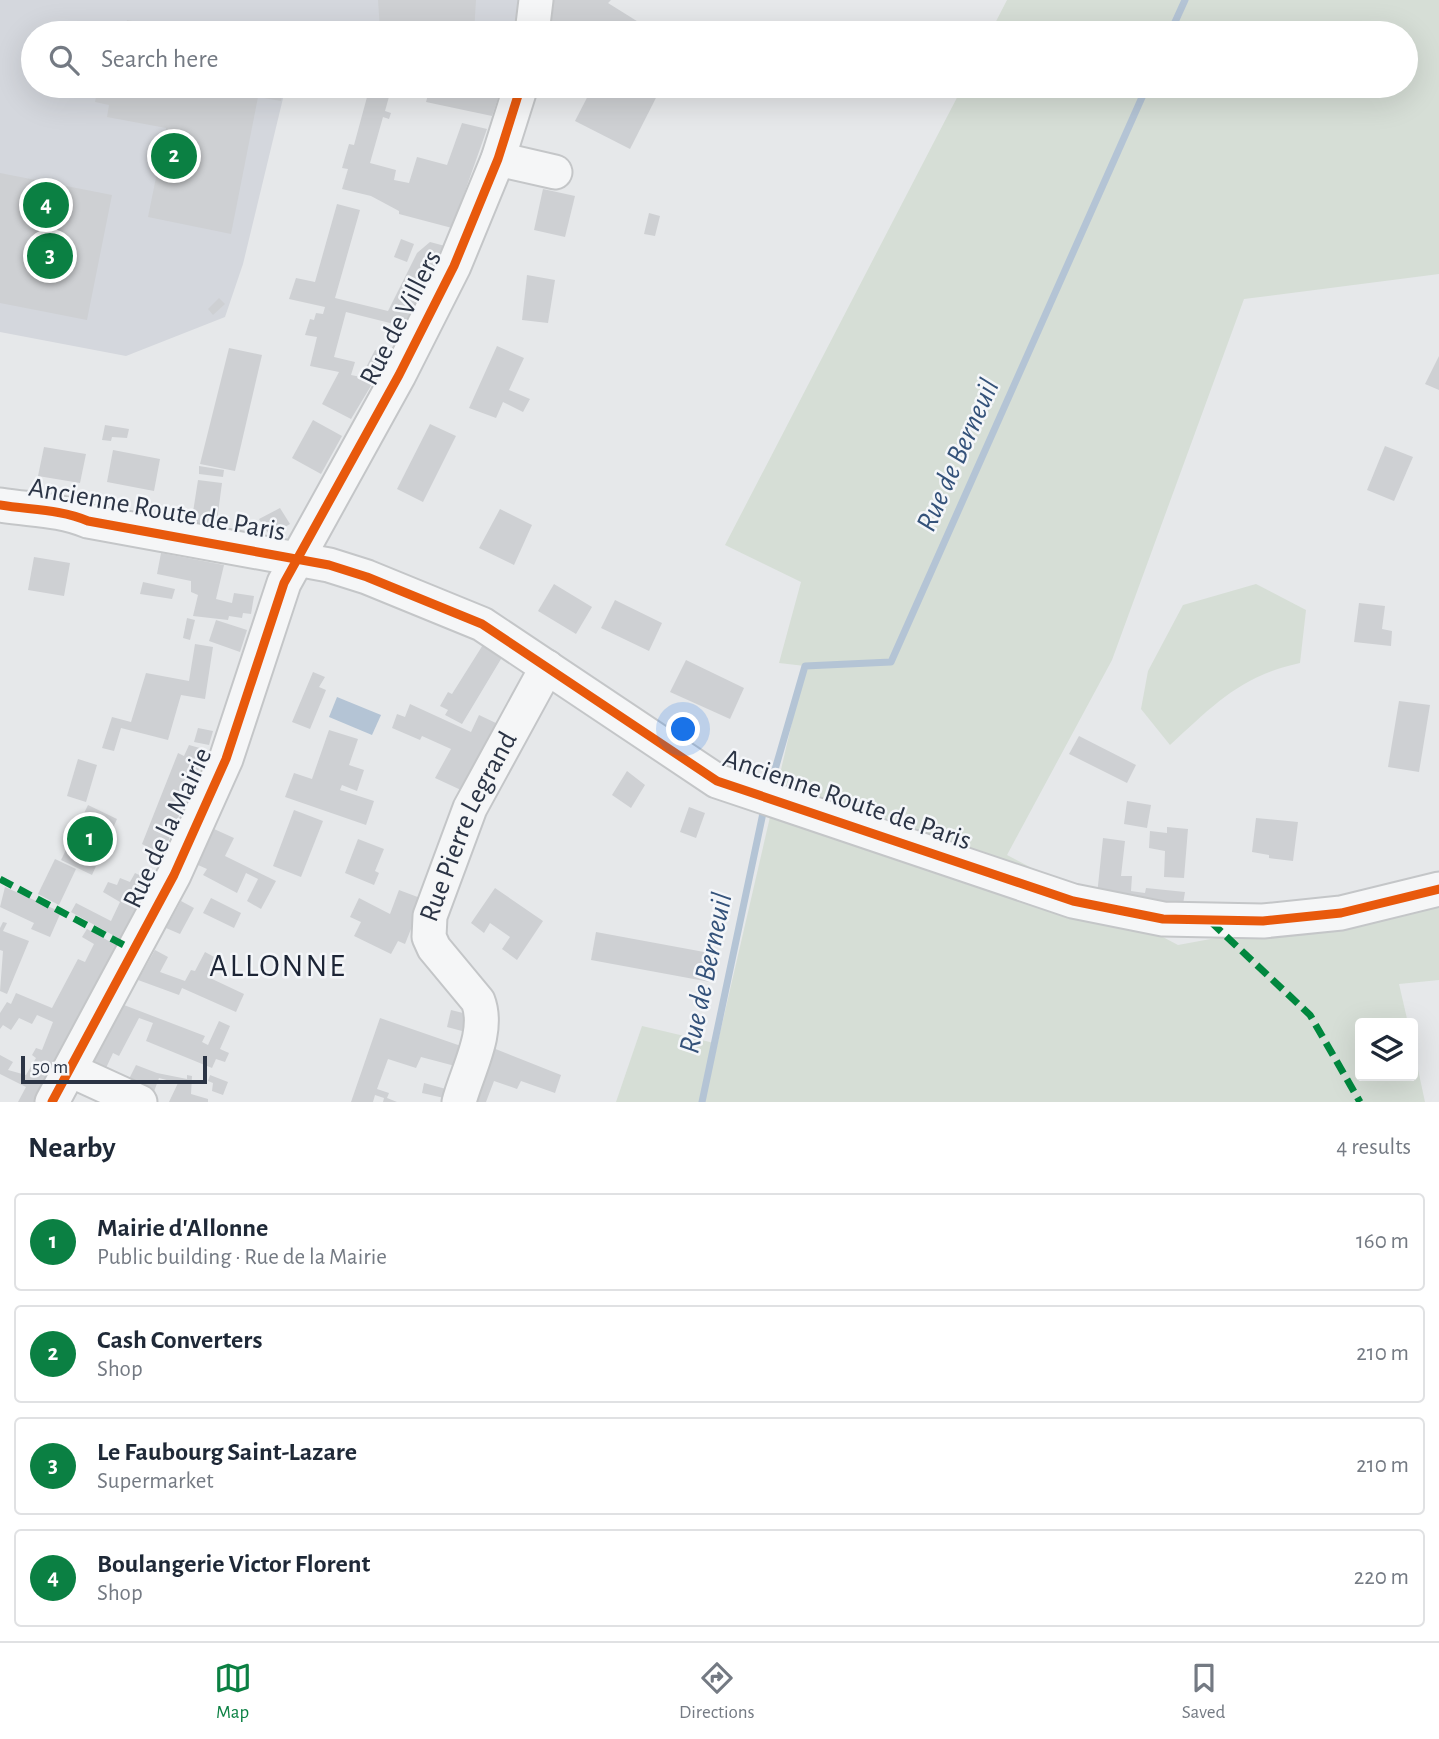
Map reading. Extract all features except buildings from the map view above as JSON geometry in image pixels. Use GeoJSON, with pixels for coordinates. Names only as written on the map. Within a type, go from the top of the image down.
{"type":"FeatureCollection","features":[{"type":"Feature","properties":{"kind":"street"},"geometry":{"type":"LineString","coordinates":[[533,21],[536,0]]}},
{"type":"Feature","properties":{"kind":"street","name":"Rue de Villers"},"geometry":{"type":"LineString","coordinates":[[296,559],[408,359],[470,231],[498,159],[517,98]]}},
{"type":"Feature","properties":{"kind":"street"},"geometry":{"type":"LineString","coordinates":[[498,159],[555,172]]}},
{"type":"Feature","properties":{"kind":"street","name":"Ancienne Route de Paris"},"geometry":{"type":"LineString","coordinates":[[0,505],[38,512],[66,512],[88,521],[349,571],[471,619],[717,781],[1073,901],[1163,919],[1263,921],[1341,913],[1439,890]]}},
{"type":"Feature","properties":{"kind":"street","name":"Rue de la Mairie"},"geometry":{"type":"LineString","coordinates":[[52,1102],[161,901],[219,777],[275,606],[296,559]]}},
{"type":"Feature","properties":{"kind":"street","name":"Rue Pierre Legrand"},"geometry":{"type":"LineString","coordinates":[[459,1102],[480,1034],[481,1011],[478,1001],[434,948],[429,937],[430,916],[470,808],[547,667]]}},
{"type":"Feature","properties":{"kind":"street"},"geometry":{"type":"LineString","coordinates":[[70,1070],[140,1102]]}},
{"type":"Feature","properties":{"kind":"shaded area"},"geometry":{"type":"Polygon","coordinates":[[[0,0],[539,0],[538,21],[21,21],[21,98],[283,98],[243,264],[225,317],[126,356],[0,332],[0,0]]]}},
{"type":"Feature","properties":{"kind":"shaded area"},"geometry":{"type":"Polygon","coordinates":[[[1007,0],[1439,0],[1439,274],[1244,299],[1112,660],[1007,855],[1178,945],[1439,897],[1439,980],[1399,984],[1407,1018],[1355,1018],[1355,1081],[1418,1081],[1418,1069],[1425,1102],[704,1102],[805,666],[779,663],[801,582],[725,545],[957,98],[1418,98],[1418,21],[996,21],[1007,0]]]}},
{"type":"Feature","properties":{"kind":"shaded area"},"geometry":{"type":"Polygon","coordinates":[[[1256,584],[1306,610],[1300,663],[1244,684],[1214,705],[1170,745],[1141,709],[1148,671],[1183,605],[1256,584]]]}},
{"type":"Feature","properties":{"kind":"shaded area"},"geometry":{"type":"Polygon","coordinates":[[[642,1026],[714,1043],[702,1102],[616,1102],[642,1026]]]}},
{"type":"Feature","properties":{"kind":"water"},"geometry":{"type":"Polygon","coordinates":[[[337,697],[381,715],[372,735],[329,717],[337,697]]]}},
{"type":"Feature","properties":{"kind":"waterway","name":"Rue de Berneuil"},"geometry":{"type":"LineString","coordinates":[[1175,21],[1185,0]]}},
{"type":"Feature","properties":{"kind":"waterway","name":"Rue de Berneuil"},"geometry":{"type":"LineString","coordinates":[[774,773],[805,666],[891,662],[1142,98]]}},
{"type":"Feature","properties":{"kind":"waterway","name":"Rue de Berneuil"},"geometry":{"type":"LineString","coordinates":[[702,1102],[763,813]]}},
{"type":"Feature","properties":{"kind":"marked path"},"geometry":{"type":"LineString","coordinates":[[0,879],[135,951]]}},
{"type":"Feature","properties":{"kind":"marked path"},"geometry":{"type":"LineString","coordinates":[[1211,922],[1310,1015],[1360,1102]]}},
{"type":"Feature","properties":{"kind":"cycle path"},"geometry":{"type":"LineString","coordinates":[[52,1102],[174,875],[226,759],[284,583],[399,375],[454,266],[498,159],[517,98]]}},
{"type":"Feature","properties":{"kind":"cycle path"},"geometry":{"type":"LineString","coordinates":[[0,505],[56,512],[88,521],[329,565],[367,577],[482,624],[717,781],[1073,901],[1163,919],[1263,921],[1341,913],[1439,889]]}},
{"type":"Feature","properties":{"kind":"place","name":"Cash Converters"},"geometry":{"type":"Point","coordinates":[174,156]}},
{"type":"Feature","properties":{"kind":"place","name":"Boulangerie Victor Florent"},"geometry":{"type":"Point","coordinates":[46,205]}},
{"type":"Feature","properties":{"kind":"place","name":"Le Faubourg Saint-Lazare"},"geometry":{"type":"Point","coordinates":[50,256]}},
{"type":"Feature","properties":{"kind":"place","name":"Mairie d'Allonne"},"geometry":{"type":"Point","coordinates":[90,839]}},
{"type":"Feature","properties":{"kind":"district","name":"ALLONNE"},"geometry":{"type":"Point","coordinates":[278,966]}}]}
